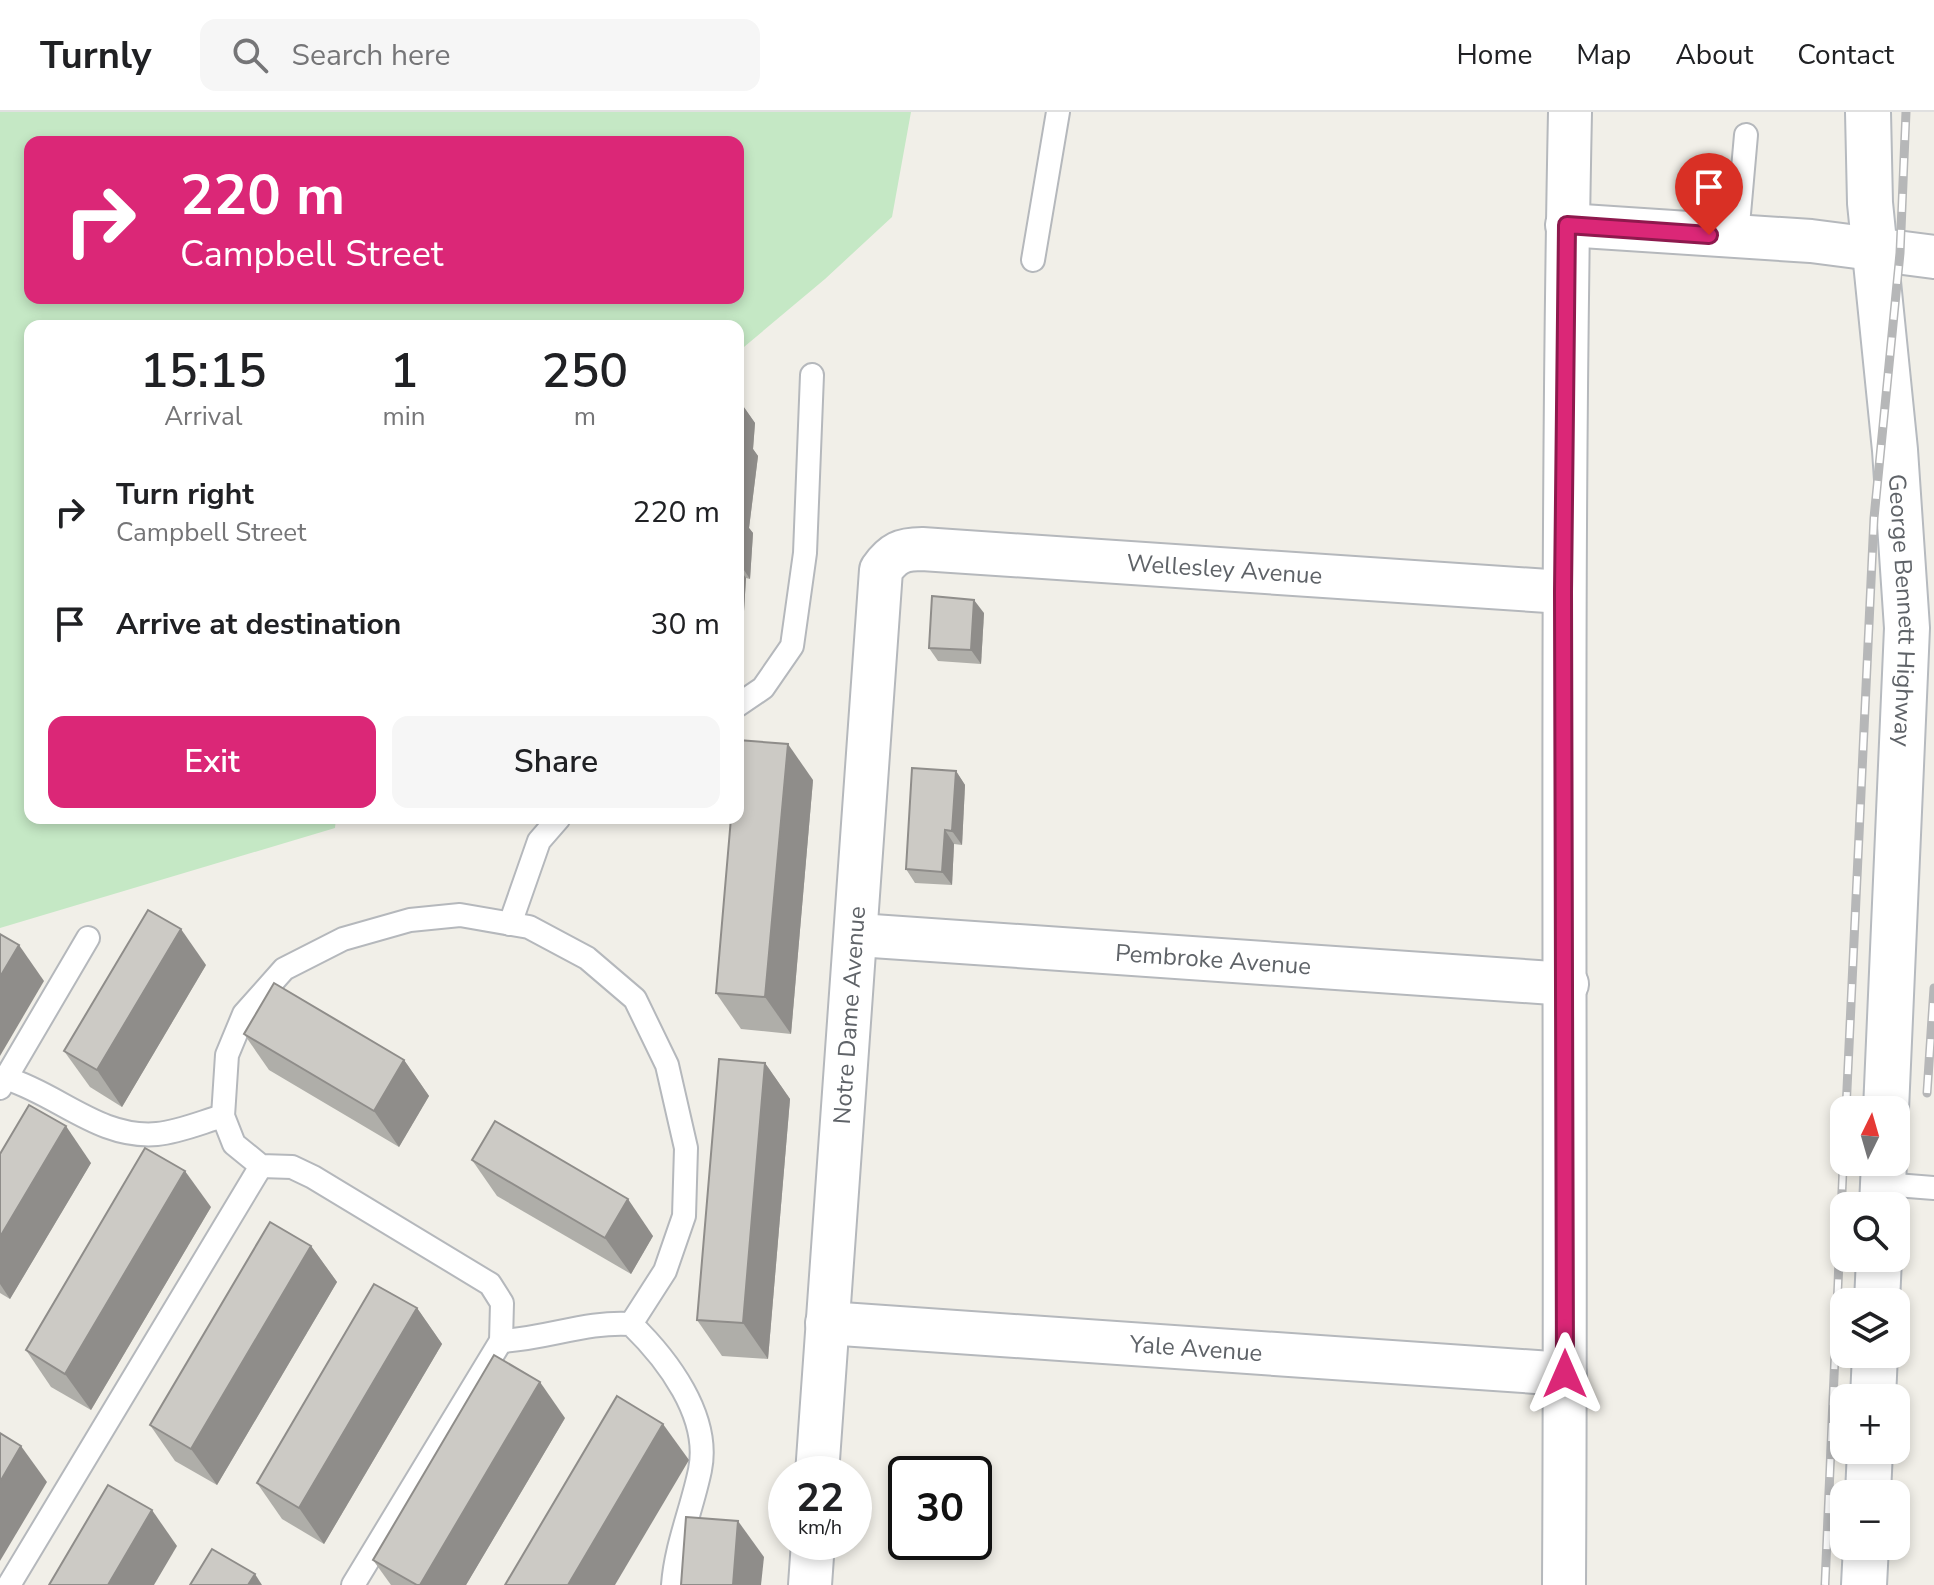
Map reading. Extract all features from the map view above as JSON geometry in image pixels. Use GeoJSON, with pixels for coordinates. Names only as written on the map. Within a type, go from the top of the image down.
{"type":"FeatureCollection","features":[{"type":"Feature","properties":{"kind":"main road","name":"George Bennett Highway"},"geometry":{"type":"LineString","coordinates":[[1868,112],[1874,249],[1904,557],[1907,628],[1887,1096]]}},
{"type":"Feature","properties":{"kind":"main road"},"geometry":{"type":"LineString","coordinates":[[1864,1585],[1865,1560]]}},
{"type":"Feature","properties":{"kind":"street"},"geometry":{"type":"LineString","coordinates":[[1564,1585],[1567,984],[1563,592],[1570,112]]}},
{"type":"Feature","properties":{"kind":"street"},"geometry":{"type":"LineString","coordinates":[[1567,225],[1737,236],[1934,257]]}},
{"type":"Feature","properties":{"kind":"street","name":"Wellesley Avenue"},"geometry":{"type":"LineString","coordinates":[[890,558],[903,549],[922,549],[1563,592]]}},
{"type":"Feature","properties":{"kind":"street","name":"Notre Dame Avenue"},"geometry":{"type":"LineString","coordinates":[[818,1456],[858,935],[881,570],[890,558]]}},
{"type":"Feature","properties":{"kind":"street","name":"Pembroke Avenue"},"geometry":{"type":"LineString","coordinates":[[858,935],[1567,984]]}},
{"type":"Feature","properties":{"kind":"street","name":"Yale Avenue"},"geometry":{"type":"LineString","coordinates":[[827,1323],[1565,1374]]}},
{"type":"Feature","properties":{"kind":"street"},"geometry":{"type":"LineString","coordinates":[[810,1585],[812,1560]]}},
{"type":"Feature","properties":{"kind":"lane"},"geometry":{"type":"LineString","coordinates":[[1033,260],[1058,112]]}},
{"type":"Feature","properties":{"kind":"lane"},"geometry":{"type":"LineString","coordinates":[[1737,236],[1746,135]]}},
{"type":"Feature","properties":{"kind":"lane"},"geometry":{"type":"LineString","coordinates":[[744,701],[763,688],[792,646],[805,553],[812,375]]}},
{"type":"Feature","properties":{"kind":"lane"},"geometry":{"type":"LineString","coordinates":[[510,924],[539,841],[554,824]]}},
{"type":"Feature","properties":{"kind":"lane"},"geometry":{"type":"LineString","coordinates":[[353,1585],[501,1341],[502,1303],[490,1284],[313,1177],[292,1167],[261,1166],[234,1144],[223,1116],[227,1055],[244,1014],[284,969],[343,939],[410,920],[460,915],[529,927],[587,958],[635,999],[667,1065],[686,1148],[684,1216],[665,1271],[631,1324]]}},
{"type":"Feature","properties":{"kind":"lane"},"geometry":{"type":"LineString","coordinates":[[88,938],[4,1083],[107,1128],[132,1134],[159,1134],[223,1116]]}},
{"type":"Feature","properties":{"kind":"lane"},"geometry":{"type":"LineString","coordinates":[[9,1585],[261,1166]]}},
{"type":"Feature","properties":{"kind":"lane"},"geometry":{"type":"LineString","coordinates":[[1883,1184],[1934,1188]]}},
{"type":"Feature","properties":{"kind":"lane"},"geometry":{"type":"LineString","coordinates":[[501,1341],[532,1340],[602,1322],[631,1324],[674,1372],[700,1439],[701,1468],[673,1585]]}},
{"type":"Feature","properties":{"kind":"green space"},"geometry":{"type":"Polygon","coordinates":[[[0,112],[911,112],[892,217],[744,347],[744,320],[24,320],[24,824],[335,824],[335,828],[0,928],[0,112]]]}},
{"type":"Feature","properties":{"kind":"building"},"geometry":{"type":"Polygon","coordinates":[[[932,596],[974,600],[971,650],[929,648],[932,596]]]}},
{"type":"Feature","properties":{"kind":"building"},"geometry":{"type":"Polygon","coordinates":[[[744,740],[788,744],[765,997],[716,993],[730,824],[744,824],[744,740]]]}},
{"type":"Feature","properties":{"kind":"building"},"geometry":{"type":"Polygon","coordinates":[[[912,768],[956,771],[952,831],[945,830],[942,872],[906,869],[912,768]]]}},
{"type":"Feature","properties":{"kind":"building"},"geometry":{"type":"Polygon","coordinates":[[[148,910],[181,929],[97,1070],[64,1051],[148,910]]]}},
{"type":"Feature","properties":{"kind":"building"},"geometry":{"type":"Polygon","coordinates":[[[0,934],[19,945],[0,977],[0,934]]]}},
{"type":"Feature","properties":{"kind":"building"},"geometry":{"type":"Polygon","coordinates":[[[274,983],[404,1060],[374,1111],[244,1034],[274,983]]]}},
{"type":"Feature","properties":{"kind":"building"},"geometry":{"type":"Polygon","coordinates":[[[719,1059],[765,1063],[743,1323],[697,1320],[719,1059]]]}},
{"type":"Feature","properties":{"kind":"building"},"geometry":{"type":"Polygon","coordinates":[[[29,1105],[66,1126],[0,1237],[0,1154],[29,1105]]]}},
{"type":"Feature","properties":{"kind":"building"},"geometry":{"type":"Polygon","coordinates":[[[495,1121],[628,1199],[605,1238],[472,1160],[495,1121]]]}},
{"type":"Feature","properties":{"kind":"building"},"geometry":{"type":"Polygon","coordinates":[[[145,1148],[185,1171],[65,1374],[26,1350],[145,1148]]]}},
{"type":"Feature","properties":{"kind":"building"},"geometry":{"type":"Polygon","coordinates":[[[270,1222],[311,1246],[191,1449],[150,1425],[270,1222]]]}},
{"type":"Feature","properties":{"kind":"building"},"geometry":{"type":"Polygon","coordinates":[[[374,1284],[417,1308],[299,1508],[257,1483],[374,1284]]]}},
{"type":"Feature","properties":{"kind":"building"},"geometry":{"type":"Polygon","coordinates":[[[494,1355],[540,1382],[420,1585],[417,1585],[373,1560],[494,1355]]]}},
{"type":"Feature","properties":{"kind":"building"},"geometry":{"type":"Polygon","coordinates":[[[617,1396],[663,1424],[568,1585],[505,1585],[617,1396]]]}},
{"type":"Feature","properties":{"kind":"building"},"geometry":{"type":"Polygon","coordinates":[[[0,1433],[21,1446],[0,1482],[0,1433]]]}},
{"type":"Feature","properties":{"kind":"building"},"geometry":{"type":"Polygon","coordinates":[[[108,1485],[152,1510],[108,1585],[49,1585],[108,1485]]]}},
{"type":"Feature","properties":{"kind":"building"},"geometry":{"type":"Polygon","coordinates":[[[686,1517],[738,1521],[733,1585],[681,1585],[686,1517]]]}},
{"type":"Feature","properties":{"kind":"building"},"geometry":{"type":"Polygon","coordinates":[[[212,1549],[255,1574],[248,1585],[190,1585],[212,1549]]]}},
{"type":"Feature","properties":{"kind":"railway"},"geometry":{"type":"LineString","coordinates":[[1847,1096],[1874,518],[1900,253],[1906,112]]}},
{"type":"Feature","properties":{"kind":"railway"},"geometry":{"type":"LineString","coordinates":[[1927,1093],[1934,988]]}},
{"type":"Feature","properties":{"kind":"railway"},"geometry":{"type":"LineString","coordinates":[[1825,1585],[1843,1176]]}},
{"type":"Feature","properties":{"kind":"route"},"geometry":{"type":"LineString","coordinates":[[1565,1374],[1567,984],[1563,592],[1567,225],[1709,235]]}}]}
